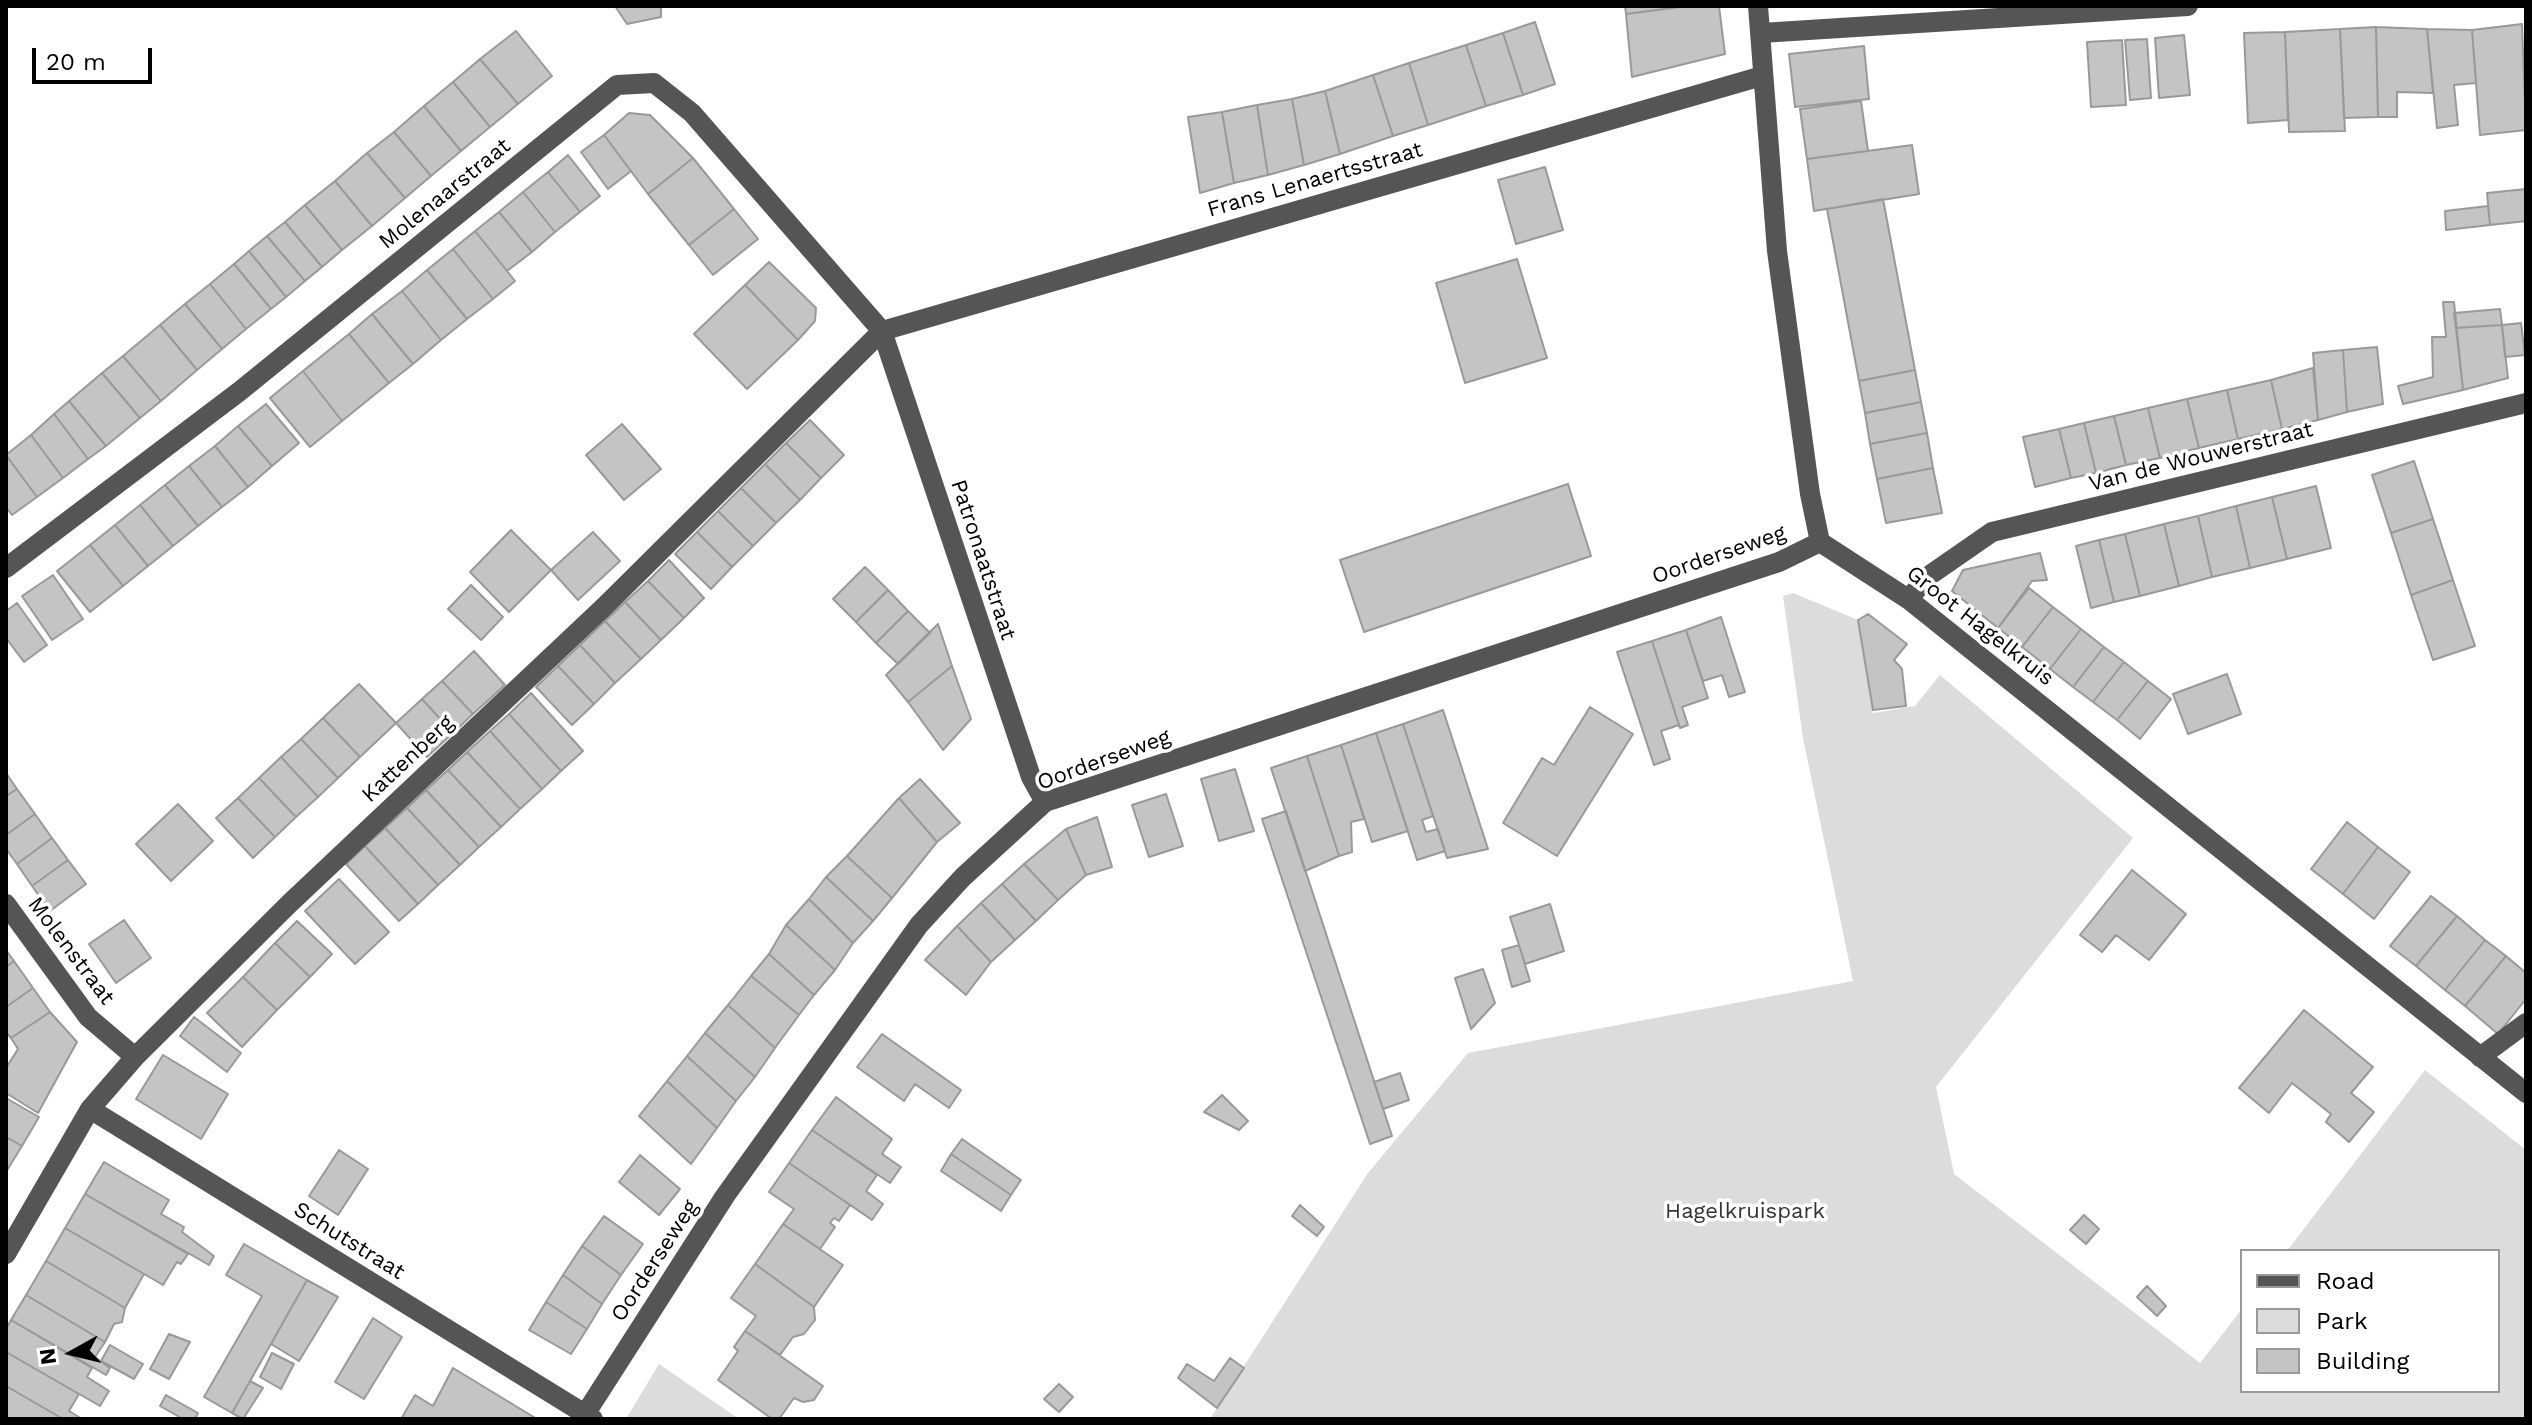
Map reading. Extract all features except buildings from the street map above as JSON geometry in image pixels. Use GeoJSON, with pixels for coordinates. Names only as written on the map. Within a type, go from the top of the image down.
{"type":"FeatureCollection","features":[{"type":"Feature","properties":{"kind":"street"},"geometry":{"type":"LineString","coordinates":[[1758,6],[1777,251],[1810,494],[1820,542]]}},
{"type":"Feature","properties":{"kind":"street"},"geometry":{"type":"LineString","coordinates":[[1761,33],[2188,6]]}},
{"type":"Feature","properties":{"kind":"street","name":"Frans Lenaertsstraat"},"geometry":{"type":"LineString","coordinates":[[882,331],[1762,76]]}},
{"type":"Feature","properties":{"kind":"street","name":"Molenaarstraat"},"geometry":{"type":"LineString","coordinates":[[6,568],[240,391],[617,85],[654,83],[692,113],[882,331]]}},
{"type":"Feature","properties":{"kind":"street","name":"Patronaatstraat"},"geometry":{"type":"LineString","coordinates":[[882,331],[1031,777],[1045,802]]}},
{"type":"Feature","properties":{"kind":"street","name":"Kattenberg"},"geometry":{"type":"LineString","coordinates":[[6,1254],[90,1109],[135,1057],[290,903],[604,607],[882,331]]}},
{"type":"Feature","properties":{"kind":"street","name":"Van de Wouwerstraat"},"geometry":{"type":"LineString","coordinates":[[1908,599],[1930,575],[1992,532],[2526,403]]}},
{"type":"Feature","properties":{"kind":"street","name":"Groot Hagelkruis"},"geometry":{"type":"LineString","coordinates":[[1820,542],[1908,599],[2526,1093]]}},
{"type":"Feature","properties":{"kind":"street","name":"Oorderseweg"},"geometry":{"type":"LineString","coordinates":[[587,1417],[725,1196],[919,925],[963,877],[1045,802],[1779,562],[1820,542]]}},
{"type":"Feature","properties":{"kind":"street","name":"Molenstraat"},"geometry":{"type":"LineString","coordinates":[[6,904],[88,1017],[135,1057]]}},
{"type":"Feature","properties":{"kind":"street"},"geometry":{"type":"LineString","coordinates":[[2480,1057],[2526,1023]]}},
{"type":"Feature","properties":{"kind":"street","name":"Schutstraat"},"geometry":{"type":"LineString","coordinates":[[90,1109],[587,1417]]}},
{"type":"Feature","properties":{"kind":"green space","name":"Hagelkruispark"},"geometry":{"type":"Polygon","coordinates":[[[1793,593],[1858,620],[1873,713],[1915,706],[1940,675],[2133,838],[1936,1087],[1954,1174],[2200,1363],[2240,1312],[2240,1393],[2500,1393],[2500,1249],[2289,1249],[2425,1070],[2526,1150],[2526,1419],[1210,1419],[1368,1173],[1468,1053],[1853,981],[1803,738],[1783,596],[1793,593]]]}},
{"type":"Feature","properties":{"kind":"green space"},"geometry":{"type":"Polygon","coordinates":[[[659,1364],[739,1419],[626,1419],[659,1364]]]}}]}
